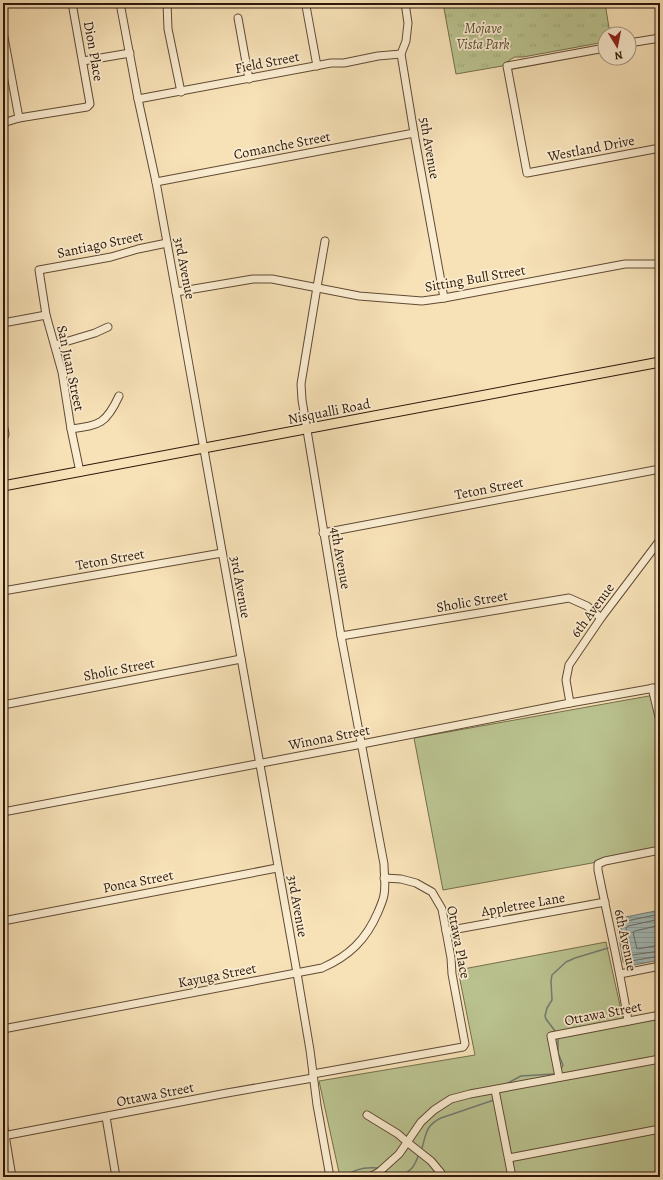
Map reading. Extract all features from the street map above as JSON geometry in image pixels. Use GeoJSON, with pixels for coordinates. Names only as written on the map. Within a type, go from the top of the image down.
{"type":"FeatureCollection","features":[{"type":"Feature","properties":{"kind":"main road","name":"Nisqualli Road"},"geometry":{"type":"LineString","coordinates":[[3,486],[660,362]]}},
{"type":"Feature","properties":{"kind":"street","name":"Dion Place"},"geometry":{"type":"LineString","coordinates":[[18,118],[87,107],[90,104],[72,3]]}},
{"type":"Feature","properties":{"kind":"street","name":"3rd Avenue"},"geometry":{"type":"LineString","coordinates":[[120,3],[138,99],[156,182],[176,292],[277,868],[297,973],[310,1050],[317,1105],[330,1177]]}},
{"type":"Feature","properties":{"kind":"street"},"geometry":{"type":"LineString","coordinates":[[168,3],[168,29],[181,92]]}},
{"type":"Feature","properties":{"kind":"street","name":"5th Avenue"},"geometry":{"type":"LineString","coordinates":[[405,3],[408,23],[406,41],[401,54],[444,298]]}},
{"type":"Feature","properties":{"kind":"street"},"geometry":{"type":"LineString","coordinates":[[306,6],[317,66]]}},
{"type":"Feature","properties":{"kind":"street"},"geometry":{"type":"LineString","coordinates":[[238,18],[249,79]]}},
{"type":"Feature","properties":{"kind":"street"},"geometry":{"type":"LineString","coordinates":[[3,32],[18,118],[3,123]]}},
{"type":"Feature","properties":{"kind":"street"},"geometry":{"type":"LineString","coordinates":[[637,42],[660,38]]}},
{"type":"Feature","properties":{"kind":"street","name":"Westland Drive"},"geometry":{"type":"LineString","coordinates":[[597,49],[507,66],[527,174],[660,148]]}},
{"type":"Feature","properties":{"kind":"street"},"geometry":{"type":"LineString","coordinates":[[83,61],[130,53]]}},
{"type":"Feature","properties":{"kind":"street","name":"Field Street"},"geometry":{"type":"LineString","coordinates":[[138,99],[331,63],[344,64],[378,56],[401,54]]}},
{"type":"Feature","properties":{"kind":"street","name":"Comanche Street"},"geometry":{"type":"LineString","coordinates":[[156,182],[414,133]]}},
{"type":"Feature","properties":{"kind":"street","name":"4th Avenue"},"geometry":{"type":"LineString","coordinates":[[325,241],[316,287],[301,384],[302,400],[341,636],[384,864],[384,878]]}},
{"type":"Feature","properties":{"kind":"street","name":"Santiago Street"},"geometry":{"type":"LineString","coordinates":[[39,270],[111,257],[166,243]]}},
{"type":"Feature","properties":{"kind":"street","name":"Sitting Bull Street"},"geometry":{"type":"LineString","coordinates":[[176,292],[252,279],[272,279],[359,296],[422,301],[625,264],[660,265]]}},
{"type":"Feature","properties":{"kind":"street","name":"San Juan Street"},"geometry":{"type":"LineString","coordinates":[[39,270],[46,315],[62,372],[71,430],[80,472]]}},
{"type":"Feature","properties":{"kind":"street"},"geometry":{"type":"LineString","coordinates":[[3,323],[46,315]]}},
{"type":"Feature","properties":{"kind":"street"},"geometry":{"type":"LineString","coordinates":[[55,345],[95,333],[108,327]]}},
{"type":"Feature","properties":{"kind":"street"},"geometry":{"type":"LineString","coordinates":[[71,430],[92,426],[104,420],[112,410],[119,396]]}},
{"type":"Feature","properties":{"kind":"street"},"geometry":{"type":"LineString","coordinates":[[3,424],[5,434],[3,439]]}},
{"type":"Feature","properties":{"kind":"street","name":"Teton Street"},"geometry":{"type":"LineString","coordinates":[[323,533],[660,469]]}},
{"type":"Feature","properties":{"kind":"street","name":"6th Avenue"},"geometry":{"type":"LineString","coordinates":[[570,702],[566,680],[569,664],[601,618],[660,540]]}},
{"type":"Feature","properties":{"kind":"street","name":"Teton Street"},"geometry":{"type":"LineString","coordinates":[[3,591],[222,553]]}},
{"type":"Feature","properties":{"kind":"street","name":"Sholic Street"},"geometry":{"type":"LineString","coordinates":[[341,636],[569,598],[587,606],[601,618]]}},
{"type":"Feature","properties":{"kind":"street","name":"Sholic Street"},"geometry":{"type":"LineString","coordinates":[[3,705],[241,659]]}},
{"type":"Feature","properties":{"kind":"street"},"geometry":{"type":"LineString","coordinates":[[656,687],[660,721]]}},
{"type":"Feature","properties":{"kind":"street","name":"Winona Street"},"geometry":{"type":"LineString","coordinates":[[3,812],[362,744],[570,702],[656,687]]}},
{"type":"Feature","properties":{"kind":"street","name":"6th Avenue"},"geometry":{"type":"LineString","coordinates":[[628,1021],[620,974],[604,902],[598,864],[604,861],[660,850]]}},
{"type":"Feature","properties":{"kind":"street","name":"Ponca Street"},"geometry":{"type":"LineString","coordinates":[[3,920],[277,868]]}},
{"type":"Feature","properties":{"kind":"street","name":"Ottawa Place"},"geometry":{"type":"LineString","coordinates":[[384,878],[401,879],[416,883],[432,892],[442,909],[465,1044],[463,1047]]}},
{"type":"Feature","properties":{"kind":"street","name":"Kayuga Street"},"geometry":{"type":"LineString","coordinates":[[3,1029],[322,968],[349,952],[360,942],[373,922],[379,909],[384,894],[384,878]]}},
{"type":"Feature","properties":{"kind":"street","name":"Appletree Lane"},"geometry":{"type":"LineString","coordinates":[[446,931],[604,902]]}},
{"type":"Feature","properties":{"kind":"street"},"geometry":{"type":"LineString","coordinates":[[620,974],[660,966]]}},
{"type":"Feature","properties":{"kind":"street","name":"Ottawa Street"},"geometry":{"type":"LineString","coordinates":[[559,1078],[551,1036],[660,1015]]}},
{"type":"Feature","properties":{"kind":"street","name":"Ottawa Street"},"geometry":{"type":"LineString","coordinates":[[4,1136],[463,1047]]}},
{"type":"Feature","properties":{"kind":"street"},"geometry":{"type":"LineString","coordinates":[[372,1177],[399,1154],[421,1122],[434,1110],[451,1099],[470,1094],[660,1059]]}},
{"type":"Feature","properties":{"kind":"street"},"geometry":{"type":"LineString","coordinates":[[495,1090],[512,1177]]}},
{"type":"Feature","properties":{"kind":"street"},"geometry":{"type":"LineString","coordinates":[[367,1115],[398,1134],[431,1161],[443,1177]]}},
{"type":"Feature","properties":{"kind":"street"},"geometry":{"type":"LineString","coordinates":[[106,1117],[116,1177]]}},
{"type":"Feature","properties":{"kind":"street"},"geometry":{"type":"LineString","coordinates":[[3,1123],[12,1177]]}},
{"type":"Feature","properties":{"kind":"street"},"geometry":{"type":"LineString","coordinates":[[509,1158],[660,1129]]}},
{"type":"Feature","properties":{"kind":"green space","name":"Mojave Vista Park"},"geometry":{"type":"Polygon","coordinates":[[[443,3],[605,3],[609,26],[597,26],[597,43],[523,57],[515,57],[502,66],[456,74],[443,3]]]}},
{"type":"Feature","properties":{"kind":"green space"},"geometry":{"type":"Polygon","coordinates":[[[660,694],[660,847],[592,863],[443,890],[414,738],[660,694]]]}},
{"type":"Feature","properties":{"kind":"green space"},"geometry":{"type":"Polygon","coordinates":[[[606,942],[623,1019],[660,1013],[660,1177],[340,1177],[319,1081],[475,1055],[458,970],[606,942]]]}},
{"type":"Feature","properties":{"kind":"water"},"geometry":{"type":"Polygon","coordinates":[[[660,910],[660,960],[629,966],[623,962],[616,919],[660,910]]]}},
{"type":"Feature","properties":{"kind":"waterway"},"geometry":{"type":"LineString","coordinates":[[555,1031],[545,1016],[547,1008],[552,1000],[552,975],[566,962],[608,948]]}},
{"type":"Feature","properties":{"kind":"waterway"},"geometry":{"type":"LineString","coordinates":[[558,1038],[558,1053],[563,1065],[560,1071]]}},
{"type":"Feature","properties":{"kind":"waterway"},"geometry":{"type":"LineString","coordinates":[[504,1085],[521,1076],[554,1074]]}},
{"type":"Feature","properties":{"kind":"waterway"},"geometry":{"type":"LineString","coordinates":[[422,1148],[427,1130],[436,1121],[494,1100]]}},
{"type":"Feature","properties":{"kind":"waterway"},"geometry":{"type":"LineString","coordinates":[[386,1172],[396,1175],[406,1173],[413,1167],[419,1154]]}},
{"type":"Feature","properties":{"kind":"waterway"},"geometry":{"type":"LineString","coordinates":[[345,1177],[361,1169],[379,1168]]}}]}
